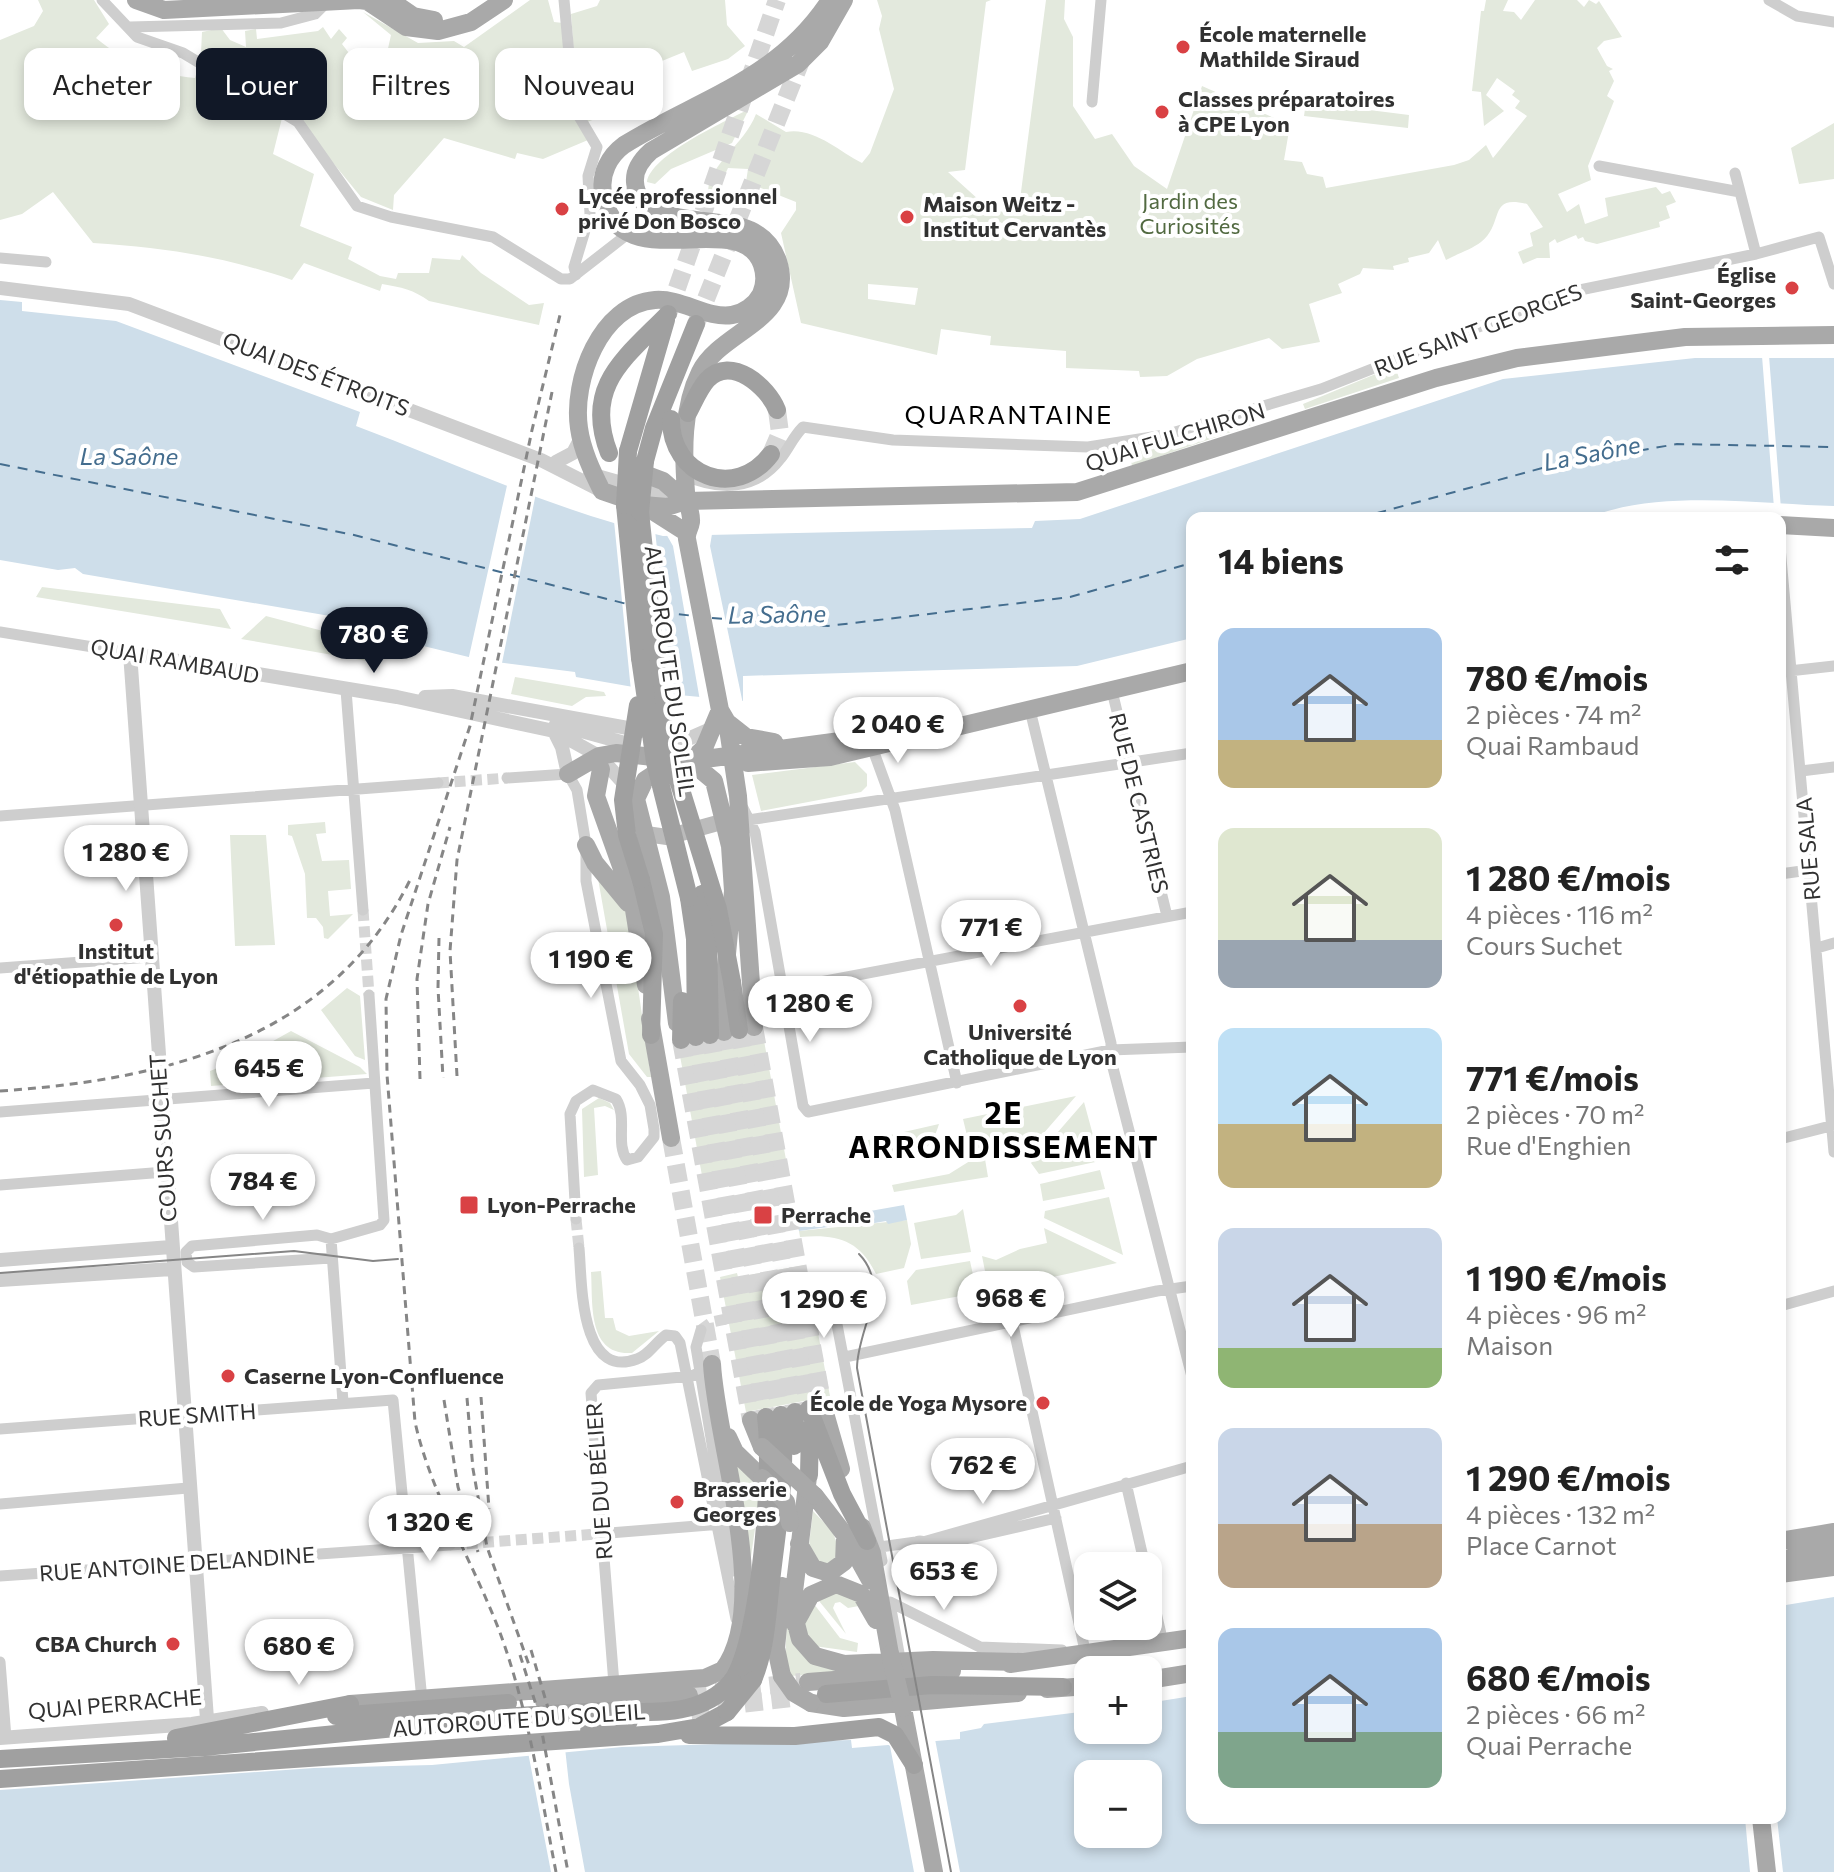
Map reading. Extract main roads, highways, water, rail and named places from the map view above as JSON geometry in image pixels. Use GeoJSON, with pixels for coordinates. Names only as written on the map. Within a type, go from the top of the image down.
{"type":"FeatureCollection","features":[{"type":"Feature","properties":{"kind":"highway","name":"AUTOROUTE DU SOLEIL"},"geometry":{"type":"LineString","coordinates":[[609,453],[599,420],[602,392],[613,373],[668,314],[628,451],[626,523],[640,658],[658,774],[708,936],[717,1033]]}},
{"type":"Feature","properties":{"kind":"highway","name":"AUTOROUTE DU SOLEIL"},"geometry":{"type":"LineString","coordinates":[[680,416],[693,331],[645,461],[640,512],[665,738],[696,896],[682,1005],[717,1033]]}},
{"type":"Feature","properties":{"kind":"highway"},"geometry":{"type":"LineString","coordinates":[[771,454],[757,469],[740,477],[725,480],[705,476],[692,469],[677,451],[680,416],[706,380],[723,372],[741,374],[756,381],[769,394],[777,410]]}},
{"type":"Feature","properties":{"kind":"highway"},"geometry":{"type":"LineString","coordinates":[[640,658],[637,723],[623,800],[627,835],[654,934],[651,1035]]}},
{"type":"Feature","properties":{"kind":"highway"},"geometry":{"type":"LineString","coordinates":[[665,738],[723,924],[732,982],[717,1033]]}},
{"type":"Feature","properties":{"kind":"highway","name":"AUTOROUTE DU SOLEIL"},"geometry":{"type":"LineString","coordinates":[[0,1779],[323,1755],[445,1752],[658,1734],[699,1727],[727,1712],[753,1680],[763,1646],[781,1503],[792,1466],[788,1413]]}},
{"type":"Feature","properties":{"kind":"highway","name":"AUTOROUTE DU SOLEIL"},"geometry":{"type":"LineString","coordinates":[[0,1759],[204,1747],[517,1716],[688,1708],[709,1701],[732,1681],[746,1652],[752,1624],[768,1478],[788,1413]]}},
{"type":"Feature","properties":{"kind":"highway"},"geometry":{"type":"LineString","coordinates":[[788,1413],[809,1475]]}},
{"type":"Feature","properties":{"kind":"highway"},"geometry":{"type":"LineString","coordinates":[[788,1413],[874,1544]]}},
{"type":"Feature","properties":{"kind":"highway"},"geometry":{"type":"LineString","coordinates":[[273,1721],[508,1703]]}},
{"type":"Feature","properties":{"kind":"highway"},"geometry":{"type":"LineString","coordinates":[[103,1751],[350,1704]]}},
{"type":"Feature","properties":{"kind":"highway"},"geometry":{"type":"LineString","coordinates":[[548,1741],[629,1721]]}},
{"type":"Feature","properties":{"kind":"highway"},"geometry":{"type":"LineString","coordinates":[[658,1734],[795,1736],[872,1726],[899,1731],[914,1765]]}},
{"type":"Feature","properties":{"kind":"main road"},"geometry":{"type":"LineString","coordinates":[[136,0],[164,10],[368,0],[406,27],[438,31],[471,22],[504,0]]}},
{"type":"Feature","properties":{"kind":"main road"},"geometry":{"type":"LineString","coordinates":[[392,1],[413,16],[434,20],[458,16],[486,0]]}},
{"type":"Feature","properties":{"kind":"main road"},"geometry":{"type":"LineString","coordinates":[[686,501],[663,481],[637,472],[609,453],[591,425],[580,389],[588,361],[600,338],[631,307],[648,301],[667,300],[729,316],[750,307],[763,290],[764,274],[760,259],[744,244],[728,240],[646,239],[629,233],[610,215],[602,191],[605,169],[616,152],[770,65],[802,37],[830,0]]}},
{"type":"Feature","properties":{"kind":"main road"},"geometry":{"type":"LineString","coordinates":[[717,1033],[733,877],[740,758],[720,720],[687,533],[691,521],[686,501],[680,416],[709,358],[723,343],[757,323],[772,307],[779,292],[780,269],[771,247],[752,230],[653,210],[637,193],[636,171],[642,160],[657,147],[798,64],[820,42],[844,0]]}},
{"type":"Feature","properties":{"kind":"main road","name":"QUAI FULCHIRON"},"geometry":{"type":"LineString","coordinates":[[686,501],[1077,492],[1436,378],[1532,355],[1685,337],[1834,335]]}},
{"type":"Feature","properties":{"kind":"main road","name":"QUAI FULCHIRON"},"geometry":{"type":"LineString","coordinates":[[580,389],[581,438],[598,483],[643,505]]}},
{"type":"Feature","properties":{"kind":"main road"},"geometry":{"type":"LineString","coordinates":[[643,505],[667,507],[686,501]]}},
{"type":"Feature","properties":{"kind":"main road"},"geometry":{"type":"LineString","coordinates":[[643,505],[687,533]]}},
{"type":"Feature","properties":{"kind":"main road"},"geometry":{"type":"LineString","coordinates":[[1786,525],[1834,528]]}},
{"type":"Feature","properties":{"kind":"main road"},"geometry":{"type":"LineString","coordinates":[[568,774],[616,753],[682,761],[740,758],[804,761],[1186,672]]}},
{"type":"Feature","properties":{"kind":"main road"},"geometry":{"type":"LineString","coordinates":[[720,720],[746,737],[761,741],[818,743]]}},
{"type":"Feature","properties":{"kind":"main road"},"geometry":{"type":"LineString","coordinates":[[717,1033],[674,1010],[665,919],[636,799],[645,780],[704,748],[720,720]]}},
{"type":"Feature","properties":{"kind":"main road"},"geometry":{"type":"LineString","coordinates":[[740,758],[863,738],[872,747]]}},
{"type":"Feature","properties":{"kind":"main road"},"geometry":{"type":"LineString","coordinates":[[682,761],[714,781],[737,821],[748,904],[717,1033]]}},
{"type":"Feature","properties":{"kind":"main road"},"geometry":{"type":"LineString","coordinates":[[600,762],[596,796],[620,857],[638,920],[651,1035],[671,1138]]}},
{"type":"Feature","properties":{"kind":"main road"},"geometry":{"type":"LineString","coordinates":[[646,834],[667,837],[737,821]]}},
{"type":"Feature","properties":{"kind":"main road"},"geometry":{"type":"LineString","coordinates":[[586,845],[595,863],[623,894],[638,920]]}},
{"type":"Feature","properties":{"kind":"main road","name":"QUAI PERRACHE"},"geometry":{"type":"LineString","coordinates":[[350,1704],[474,1697],[716,1675],[728,1664],[739,1632],[743,1587],[738,1523],[707,1368],[730,1444],[743,1462],[786,1502],[790,1523],[776,1656],[782,1676],[794,1693],[859,1707],[1074,1687]]}},
{"type":"Feature","properties":{"kind":"main road"},"geometry":{"type":"LineString","coordinates":[[788,1413],[762,1447],[815,1496],[845,1535],[884,1600]]}},
{"type":"Feature","properties":{"kind":"main road"},"geometry":{"type":"LineString","coordinates":[[809,1475],[793,1602],[800,1639],[815,1656],[844,1664],[933,1660],[1022,1662]]}},
{"type":"Feature","properties":{"kind":"main road"},"geometry":{"type":"LineString","coordinates":[[1786,1540],[1834,1532]]}},
{"type":"Feature","properties":{"kind":"main road"},"geometry":{"type":"LineString","coordinates":[[799,1544],[813,1568],[829,1573],[844,1562],[845,1535]]}},
{"type":"Feature","properties":{"kind":"main road"},"geometry":{"type":"LineString","coordinates":[[874,1544],[903,1708],[899,1731]]}},
{"type":"Feature","properties":{"kind":"main road"},"geometry":{"type":"LineString","coordinates":[[1786,1560],[1834,1550]]}},
{"type":"Feature","properties":{"kind":"main road"},"geometry":{"type":"LineString","coordinates":[[1786,1573],[1834,1567]]}},
{"type":"Feature","properties":{"kind":"main road"},"geometry":{"type":"LineString","coordinates":[[795,1625],[811,1595],[828,1585],[841,1584],[861,1594],[892,1649]]}},
{"type":"Feature","properties":{"kind":"main road"},"geometry":{"type":"LineString","coordinates":[[808,1682],[1086,1655],[1186,1639]]}},
{"type":"Feature","properties":{"kind":"main road"},"geometry":{"type":"LineString","coordinates":[[1162,1678],[1186,1674]]}},
{"type":"Feature","properties":{"kind":"main road","name":"QUAI PERRACHE"},"geometry":{"type":"LineString","coordinates":[[474,1697],[508,1703],[689,1695]]}},
{"type":"Feature","properties":{"kind":"main road"},"geometry":{"type":"LineString","coordinates":[[914,1765],[934,1872]]}},
{"type":"Feature","properties":{"kind":"main road"},"geometry":{"type":"LineString","coordinates":[[1762,1824],[1767,1872]]}},
{"type":"Feature","properties":{"kind":"water","name":"La Saône"},"geometry":{"type":"Polygon","coordinates":[[[0,300],[22,302],[22,311],[116,321],[360,412],[356,426],[508,486],[585,514],[663,536],[1032,528],[1035,521],[1080,519],[1503,379],[1695,358],[1834,358],[1834,506],[1709,500],[1645,504],[1606,512],[1186,512],[1186,639],[1077,666],[743,676],[743,701],[679,695],[576,677],[575,672],[481,660],[378,635],[365,622],[83,574],[75,568],[58,570],[0,560],[0,300]]]}},
{"type":"Feature","properties":{"kind":"water"},"geometry":{"type":"Polygon","coordinates":[[[904,1205],[907,1220],[888,1224],[886,1221],[858,1226],[857,1223],[799,1231],[797,1224],[904,1205]]]}},
{"type":"Feature","properties":{"kind":"water"},"geometry":{"type":"Polygon","coordinates":[[[1834,1597],[1834,1872],[0,1872],[0,1790],[314,1768],[432,1765],[622,1747],[851,1740],[852,1748],[960,1739],[960,1732],[981,1728],[984,1724],[1074,1713],[1074,1744],[1162,1744],[1162,1701],[1186,1697],[1186,1824],[1786,1824],[1786,1605],[1834,1597]]]}},
{"type":"Feature","properties":{"kind":"tunnel"},"geometry":{"type":"LineString","coordinates":[[668,314],[777,0]]}},
{"type":"Feature","properties":{"kind":"tunnel"},"geometry":{"type":"LineString","coordinates":[[696,324],[803,56]]}},
{"type":"Feature","properties":{"kind":"tunnel"},"geometry":{"type":"LineString","coordinates":[[771,454],[780,433],[777,410]]}},
{"type":"Feature","properties":{"kind":"tunnel"},"geometry":{"type":"LineString","coordinates":[[438,783],[507,778]]}},
{"type":"Feature","properties":{"kind":"tunnel"},"geometry":{"type":"LineString","coordinates":[[363,910],[369,995]]}},
{"type":"Feature","properties":{"kind":"tunnel"},"geometry":{"type":"LineString","coordinates":[[754,1027],[823,1406]]}},
{"type":"Feature","properties":{"kind":"tunnel"},"geometry":{"type":"LineString","coordinates":[[739,1030],[809,1409]]}},
{"type":"Feature","properties":{"kind":"tunnel"},"geometry":{"type":"LineString","coordinates":[[724,1032],[795,1412]]}},
{"type":"Feature","properties":{"kind":"tunnel"},"geometry":{"type":"LineString","coordinates":[[710,1035],[781,1415]]}},
{"type":"Feature","properties":{"kind":"tunnel"},"geometry":{"type":"LineString","coordinates":[[696,1037],[766,1417]]}},
{"type":"Feature","properties":{"kind":"tunnel"},"geometry":{"type":"LineString","coordinates":[[681,1040],[751,1420]]}},
{"type":"Feature","properties":{"kind":"tunnel"},"geometry":{"type":"LineString","coordinates":[[671,1138],[712,1364]]}},
{"type":"Feature","properties":{"kind":"tunnel"},"geometry":{"type":"LineString","coordinates":[[576,1219],[579,1248]]}},
{"type":"Feature","properties":{"kind":"tunnel"},"geometry":{"type":"LineString","coordinates":[[701,1330],[712,1322],[811,1301],[818,1302],[835,1314]]}},
{"type":"Feature","properties":{"kind":"tunnel"},"geometry":{"type":"LineString","coordinates":[[450,1545],[597,1534]]}},
{"type":"Feature","properties":{"kind":"tunnel"},"geometry":{"type":"LineString","coordinates":[[689,1695],[801,1682]]}},
{"type":"Feature","properties":{"kind":"tunnel"},"geometry":{"type":"LineString","coordinates":[[691,1710],[808,1696]]}},
{"type":"Feature","properties":{"kind":"tram line"},"geometry":{"type":"LineString","coordinates":[[0,1273],[294,1251],[373,1261],[398,1259]]}},
{"type":"Feature","properties":{"kind":"tram line"},"geometry":{"type":"LineString","coordinates":[[859,1254],[873,1281],[873,1295],[857,1368],[951,1872]]}},
{"type":"Feature","properties":{"kind":"railway"},"geometry":{"type":"LineString","coordinates":[[556,1872],[532,1750],[509,1659],[431,1475],[415,1422],[387,1075],[386,999],[401,935],[470,726],[532,430],[560,315]]}},
{"type":"Feature","properties":{"kind":"railway"},"geometry":{"type":"LineString","coordinates":[[457,1076],[450,951],[457,860],[552,392]]}},
{"type":"Feature","properties":{"kind":"railway"},"geometry":{"type":"LineString","coordinates":[[420,1079],[417,979],[428,904],[450,827]]}},
{"type":"Feature","properties":{"kind":"railway"},"geometry":{"type":"LineString","coordinates":[[0,1091],[123,1076],[182,1061],[238,1041],[290,1014],[337,978],[377,933],[411,878]]}},
{"type":"Feature","properties":{"kind":"railway"},"geometry":{"type":"LineString","coordinates":[[439,938],[438,988],[443,1078]]}},
{"type":"Feature","properties":{"kind":"railway"},"geometry":{"type":"LineString","coordinates":[[481,1397],[489,1509]]}},
{"type":"Feature","properties":{"kind":"railway"},"geometry":{"type":"LineString","coordinates":[[467,1398],[473,1469],[487,1547],[529,1665]]}},
{"type":"Feature","properties":{"kind":"railway"},"geometry":{"type":"LineString","coordinates":[[444,1400],[458,1487],[478,1552]]}},
{"type":"Feature","properties":{"kind":"railway"},"geometry":{"type":"LineString","coordinates":[[531,1650],[548,1708]]}},
{"type":"Feature","properties":{"kind":"railway"},"geometry":{"type":"LineString","coordinates":[[520,1655],[538,1711],[568,1872]]}},
{"type":"Feature","properties":{"kind":"place","name":"École maternelle Mathilde Siraud"},"geometry":{"type":"Point","coordinates":[1183,47]}},
{"type":"Feature","properties":{"kind":"place","name":"Classes préparatoires à CPE Lyon"},"geometry":{"type":"Point","coordinates":[1162,112]}},
{"type":"Feature","properties":{"kind":"place","name":"Lycée professionnel privé Don Bosco"},"geometry":{"type":"Point","coordinates":[562,209]}},
{"type":"Feature","properties":{"kind":"place","name":"Maison Weitz - Institut Cervantès"},"geometry":{"type":"Point","coordinates":[907,217]}},
{"type":"Feature","properties":{"kind":"place","name":"Église Saint-Georges"},"geometry":{"type":"Point","coordinates":[1792,288]}},
{"type":"Feature","properties":{"kind":"place","name":"Institut d'étiopathie de Lyon"},"geometry":{"type":"Point","coordinates":[116,925]}},
{"type":"Feature","properties":{"kind":"place","name":"Université Catholique de Lyon"},"geometry":{"type":"Point","coordinates":[1020,1006]}},
{"type":"Feature","properties":{"kind":"place","name":"Lyon-Perrache"},"geometry":{"type":"Point","coordinates":[469,1205]}},
{"type":"Feature","properties":{"kind":"place","name":"Perrache"},"geometry":{"type":"Point","coordinates":[763,1215]}},
{"type":"Feature","properties":{"kind":"place","name":"Caserne Lyon-Confluence"},"geometry":{"type":"Point","coordinates":[228,1376]}},
{"type":"Feature","properties":{"kind":"place","name":"École de Yoga Mysore"},"geometry":{"type":"Point","coordinates":[1043,1403]}},
{"type":"Feature","properties":{"kind":"place","name":"Brasserie Georges"},"geometry":{"type":"Point","coordinates":[677,1502]}},
{"type":"Feature","properties":{"kind":"place","name":"CBA Church"},"geometry":{"type":"Point","coordinates":[173,1644]}},
{"type":"Feature","properties":{"kind":"district","name":"QUARANTAINE"},"geometry":{"type":"Point","coordinates":[1009,415]}},
{"type":"Feature","properties":{"kind":"district","name":"2E ARRONDISSEMENT"},"geometry":{"type":"Point","coordinates":[1004,1131]}},
{"type":"Feature","properties":{"kind":"park label","name":"Jardin des Curiosités"},"geometry":{"type":"Point","coordinates":[1190,214]}}]}
